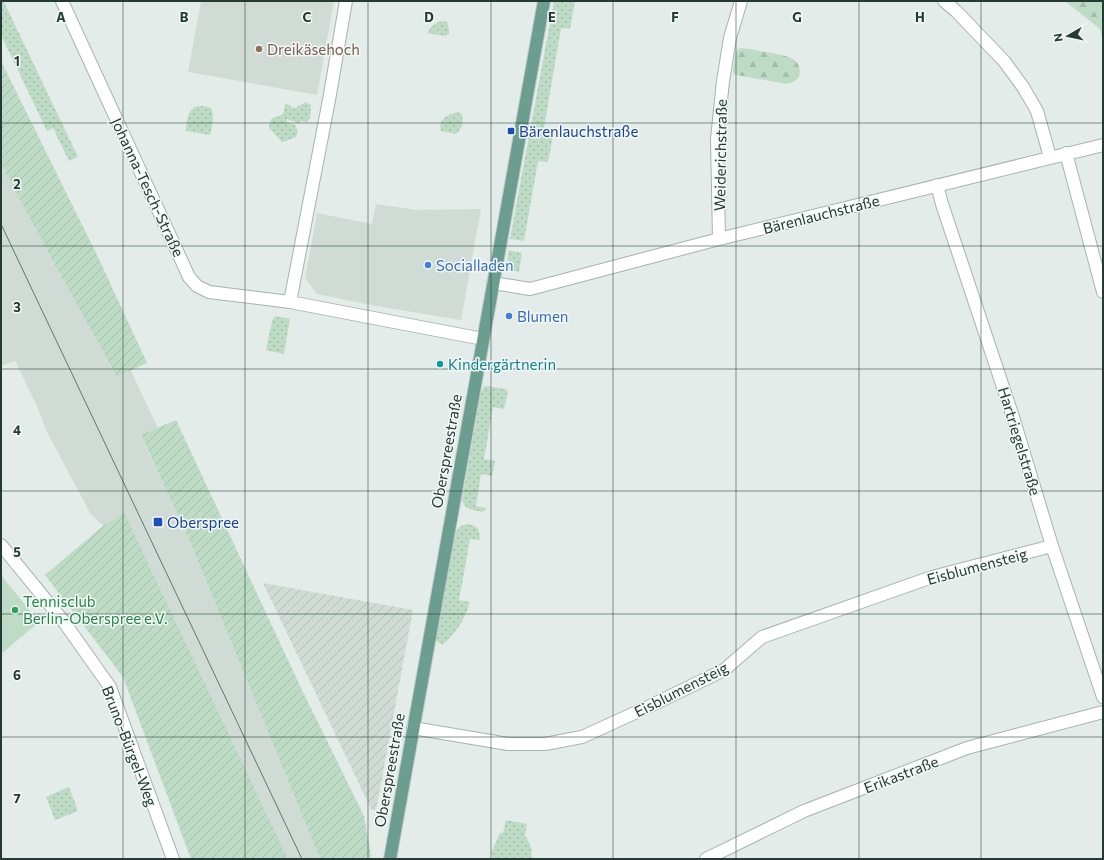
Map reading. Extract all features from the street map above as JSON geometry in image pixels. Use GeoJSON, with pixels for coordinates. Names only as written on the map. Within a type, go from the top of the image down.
{"type":"FeatureCollection","features":[{"type":"Feature","properties":{"kind":"main road","name":"Oberspreestraße"},"geometry":{"type":"LineString","coordinates":[[390,859],[544,1]]}},
{"type":"Feature","properties":{"kind":"street","name":"Johanna-Tesch-Straße"},"geometry":{"type":"LineString","coordinates":[[62,1],[189,277],[197,286],[209,292],[290,302],[483,339]]}},
{"type":"Feature","properties":{"kind":"street"},"geometry":{"type":"LineString","coordinates":[[290,302],[329,100],[346,1]]}},
{"type":"Feature","properties":{"kind":"street","name":"Weiderichstraße"},"geometry":{"type":"LineString","coordinates":[[719,239],[717,139],[723,81],[730,38],[741,1]]}},
{"type":"Feature","properties":{"kind":"street"},"geometry":{"type":"LineString","coordinates":[[944,1],[956,11],[1004,61],[1023,87],[1037,111],[1050,157]]}},
{"type":"Feature","properties":{"kind":"street","name":"Bärenlauchstraße"},"geometry":{"type":"LineString","coordinates":[[493,284],[530,290],[719,239],[1103,144]]}},
{"type":"Feature","properties":{"kind":"street"},"geometry":{"type":"LineString","coordinates":[[1066,153],[1103,292]]}},
{"type":"Feature","properties":{"kind":"street","name":"Hartriegelstraße"},"geometry":{"type":"LineString","coordinates":[[937,185],[1013,417],[1052,546],[1103,697]]}},
{"type":"Feature","properties":{"kind":"street","name":"Bruno-Bürgel-Weg"},"geometry":{"type":"LineString","coordinates":[[1,545],[64,622],[110,687],[172,859]]}},
{"type":"Feature","properties":{"kind":"street","name":"Eisblumensteig"},"geometry":{"type":"LineString","coordinates":[[413,728],[508,744],[545,744],[582,737],[724,670],[762,637],[932,577],[1052,546]]}},
{"type":"Feature","properties":{"kind":"street","name":"Erikastraße"},"geometry":{"type":"LineString","coordinates":[[706,859],[804,812],[967,748],[1103,712]]}},
{"type":"Feature","properties":{"kind":"shaded area","name":"Dreikäsehoch"},"geometry":{"type":"Polygon","coordinates":[[[201,1],[334,1],[317,95],[188,72],[201,1]]]}},
{"type":"Feature","properties":{"kind":"shaded area"},"geometry":{"type":"Polygon","coordinates":[[[1,164],[117,377],[131,371],[158,428],[141,436],[191,544],[320,859],[288,859],[124,512],[103,526],[90,513],[47,432],[36,404],[15,361],[1,366],[1,164]]]}},
{"type":"Feature","properties":{"kind":"shaded area"},"geometry":{"type":"Polygon","coordinates":[[[376,204],[417,210],[481,209],[461,320],[376,306],[317,294],[305,278],[317,213],[372,224],[376,204]]]}},
{"type":"Feature","properties":{"kind":"shaded area"},"geometry":{"type":"Polygon","coordinates":[[[263,583],[413,610],[376,810],[371,809],[263,583]]]}},
{"type":"Feature","properties":{"kind":"green space"},"geometry":{"type":"Polygon","coordinates":[[[554,1],[575,1],[570,29],[561,28],[544,128],[554,130],[548,162],[538,161],[524,241],[510,239],[554,1]]]}},
{"type":"Feature","properties":{"kind":"green space"},"geometry":{"type":"Polygon","coordinates":[[[1065,1],[1103,1],[1103,41],[1100,29],[1065,1]]]}},
{"type":"Feature","properties":{"kind":"green space"},"geometry":{"type":"Polygon","coordinates":[[[4,2],[78,157],[69,161],[53,128],[47,131],[1,35],[1,3],[4,2]]]}},
{"type":"Feature","properties":{"kind":"green space"},"geometry":{"type":"Polygon","coordinates":[[[440,21],[447,22],[449,34],[445,36],[427,33],[432,26],[440,21]]]}},
{"type":"Feature","properties":{"kind":"green space"},"geometry":{"type":"Polygon","coordinates":[[[740,48],[789,57],[797,62],[800,71],[799,76],[792,82],[786,84],[734,74],[733,71],[736,52],[740,48]]]}},
{"type":"Feature","properties":{"kind":"green space"},"geometry":{"type":"Polygon","coordinates":[[[1,61],[98,257],[147,363],[117,377],[1,164],[1,61]]]}},
{"type":"Feature","properties":{"kind":"green space"},"geometry":{"type":"Polygon","coordinates":[[[306,102],[311,105],[309,120],[307,122],[301,121],[299,123],[287,119],[287,122],[295,125],[298,131],[296,137],[283,142],[281,141],[269,128],[271,120],[283,114],[285,104],[293,108],[306,102]]]}},
{"type":"Feature","properties":{"kind":"green space"},"geometry":{"type":"Polygon","coordinates":[[[199,106],[211,108],[213,122],[210,135],[186,131],[188,115],[192,109],[199,106]]]}},
{"type":"Feature","properties":{"kind":"green space"},"geometry":{"type":"Polygon","coordinates":[[[458,112],[462,114],[462,125],[458,132],[456,134],[441,131],[440,127],[442,120],[451,114],[458,112]]]}},
{"type":"Feature","properties":{"kind":"green space"},"geometry":{"type":"Polygon","coordinates":[[[509,250],[522,253],[519,272],[506,269],[509,250]]]}},
{"type":"Feature","properties":{"kind":"green space"},"geometry":{"type":"Polygon","coordinates":[[[275,316],[290,319],[284,354],[266,350],[272,321],[275,316]]]}},
{"type":"Feature","properties":{"kind":"green space"},"geometry":{"type":"Polygon","coordinates":[[[486,386],[506,389],[508,392],[504,409],[493,407],[484,459],[495,461],[492,476],[481,474],[476,506],[487,508],[483,512],[468,508],[463,504],[462,500],[481,391],[486,386]]]}},
{"type":"Feature","properties":{"kind":"green space"},"geometry":{"type":"Polygon","coordinates":[[[176,420],[302,690],[364,816],[371,856],[370,859],[320,859],[191,544],[141,435],[176,420]]]}},
{"type":"Feature","properties":{"kind":"green space"},"geometry":{"type":"Polygon","coordinates":[[[124,512],[288,859],[191,859],[123,677],[45,575],[103,526],[124,512]]]}},
{"type":"Feature","properties":{"kind":"green space"},"geometry":{"type":"Polygon","coordinates":[[[467,524],[478,529],[480,540],[470,539],[459,600],[470,602],[459,626],[452,636],[442,645],[435,640],[455,533],[460,527],[467,524]]]}},
{"type":"Feature","properties":{"kind":"green space","name":"Tennisclub Berlin-Oberspree e.V."},"geometry":{"type":"Polygon","coordinates":[[[1,575],[39,622],[1,654],[1,575]]]}},
{"type":"Feature","properties":{"kind":"green space"},"geometry":{"type":"Polygon","coordinates":[[[69,787],[78,811],[55,820],[46,797],[69,787]]]}},
{"type":"Feature","properties":{"kind":"green space"},"geometry":{"type":"Polygon","coordinates":[[[506,820],[527,824],[525,836],[531,847],[531,859],[493,859],[491,853],[500,833],[503,833],[506,820]]]}},
{"type":"Feature","properties":{"kind":"tram line"},"geometry":{"type":"LineString","coordinates":[[1,224],[302,859]]}},
{"type":"Feature","properties":{"kind":"place","name":"Dreikäsehoch"},"geometry":{"type":"Point","coordinates":[259,49]}},
{"type":"Feature","properties":{"kind":"place","name":"Bärenlauchstraße"},"geometry":{"type":"Point","coordinates":[511,131]}},
{"type":"Feature","properties":{"kind":"place","name":"Socialladen"},"geometry":{"type":"Point","coordinates":[428,265]}},
{"type":"Feature","properties":{"kind":"place","name":"Blumen"},"geometry":{"type":"Point","coordinates":[509,316]}},
{"type":"Feature","properties":{"kind":"place","name":"Kindergärtnerin"},"geometry":{"type":"Point","coordinates":[440,364]}},
{"type":"Feature","properties":{"kind":"place","name":"Oberspree"},"geometry":{"type":"Point","coordinates":[158,522]}},
{"type":"Feature","properties":{"kind":"place","name":"Tennisclub Berlin-Oberspree e.V."},"geometry":{"type":"Point","coordinates":[15,610]}}]}
